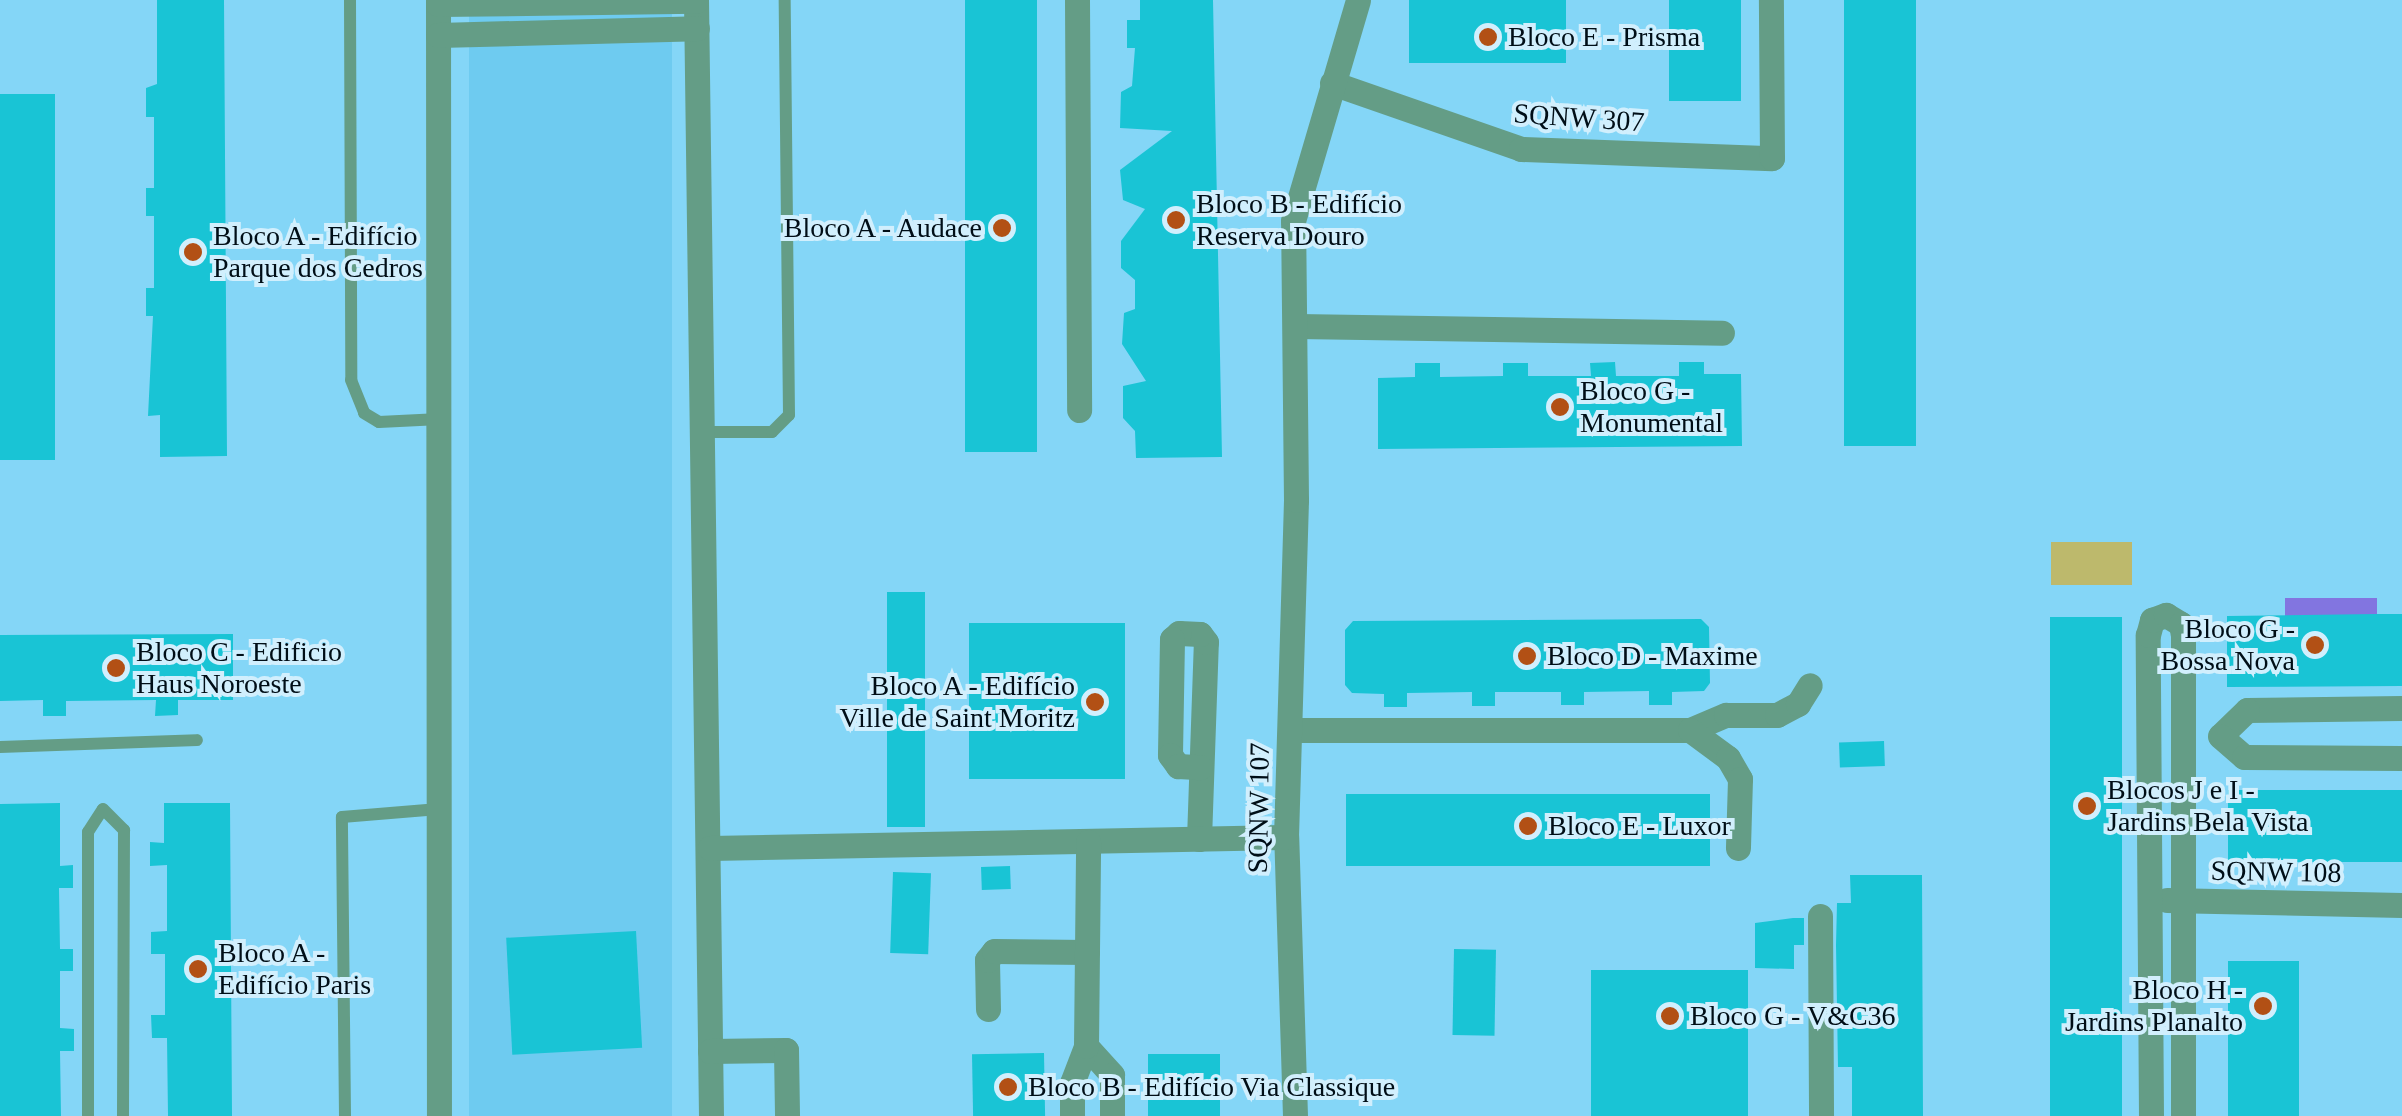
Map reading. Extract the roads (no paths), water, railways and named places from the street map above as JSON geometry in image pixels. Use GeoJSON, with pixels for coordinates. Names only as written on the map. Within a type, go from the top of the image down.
{"type":"FeatureCollection","features":[{"type":"Feature","properties":{"kind":"street"},"geometry":{"type":"LineString","coordinates":[[439,1116],[438,2],[696,0],[712,1116]]}},
{"type":"Feature","properties":{"kind":"street"},"geometry":{"type":"LineString","coordinates":[[1077,0],[1079,410]]}},
{"type":"Feature","properties":{"kind":"street"},"geometry":{"type":"LineString","coordinates":[[1358,0],[1293,221],[1297,326],[1722,333]]}},
{"type":"Feature","properties":{"kind":"street","name":"SQNW 307"},"geometry":{"type":"LineString","coordinates":[[1332,83],[1521,149],[1772,158],[1770,0]]}},
{"type":"Feature","properties":{"kind":"street"},"geometry":{"type":"LineString","coordinates":[[438,35],[696,28]]}},
{"type":"Feature","properties":{"kind":"street","name":"SQNW 107"},"geometry":{"type":"LineString","coordinates":[[1295,1116],[1286,836],[1297,326]]}},
{"type":"Feature","properties":{"kind":"street"},"geometry":{"type":"LineString","coordinates":[[2151,1116],[2148,635],[2152,620],[2166,615],[2181,624],[2183,636],[2182,1116]]}},
{"type":"Feature","properties":{"kind":"street"},"geometry":{"type":"LineString","coordinates":[[1199,839],[1206,642],[1200,634],[1179,633],[1172,638],[1170,754],[1178,766],[1200,767]]}},
{"type":"Feature","properties":{"kind":"street"},"geometry":{"type":"LineString","coordinates":[[1291,730],[1690,730],[1726,716],[1777,715],[1798,704],[1810,685]]}},
{"type":"Feature","properties":{"kind":"street"},"geometry":{"type":"LineString","coordinates":[[2402,708],[2247,710],[2220,736],[2244,757],[2402,758]]}},
{"type":"Feature","properties":{"kind":"street"},"geometry":{"type":"LineString","coordinates":[[1690,730],[1728,758],[1740,778],[1738,848]]}},
{"type":"Feature","properties":{"kind":"street"},"geometry":{"type":"LineString","coordinates":[[710,848],[1286,836]]}},
{"type":"Feature","properties":{"kind":"street"},"geometry":{"type":"LineString","coordinates":[[1072,1116],[1072,1083],[1086,1046],[1088,842]]}},
{"type":"Feature","properties":{"kind":"street","name":"SQNW 108"},"geometry":{"type":"LineString","coordinates":[[2148,900],[2402,905]]}},
{"type":"Feature","properties":{"kind":"street"},"geometry":{"type":"LineString","coordinates":[[1820,916],[1821,1116]]}},
{"type":"Feature","properties":{"kind":"street"},"geometry":{"type":"LineString","coordinates":[[988,1009],[987,960],[994,951],[1087,952]]}},
{"type":"Feature","properties":{"kind":"street"},"geometry":{"type":"LineString","coordinates":[[1086,1046],[1112,1074],[1112,1116]]}},
{"type":"Feature","properties":{"kind":"street"},"geometry":{"type":"LineString","coordinates":[[710,1051],[786,1050],[787,1116]]}},
{"type":"Feature","properties":{"kind":"lane"},"geometry":{"type":"LineString","coordinates":[[350,0],[350,380],[364,414],[379,422],[440,419]]}},
{"type":"Feature","properties":{"kind":"lane"},"geometry":{"type":"LineString","coordinates":[[702,432],[772,432],[789,415],[785,0]]}},
{"type":"Feature","properties":{"kind":"lane"},"geometry":{"type":"LineString","coordinates":[[0,747],[197,740]]}},
{"type":"Feature","properties":{"kind":"lane"},"geometry":{"type":"LineString","coordinates":[[344,1116],[342,817],[440,809]]}},
{"type":"Feature","properties":{"kind":"lane"},"geometry":{"type":"LineString","coordinates":[[88,1116],[88,832],[103,810],[124,830],[123,1116]]}},
{"type":"Feature","properties":{"kind":"place","name":"Bloco E - Prisma"},"geometry":{"type":"Point","coordinates":[1488,37]}},
{"type":"Feature","properties":{"kind":"place","name":"Bloco B - Edifício Reserva Douro"},"geometry":{"type":"Point","coordinates":[1176,220]}},
{"type":"Feature","properties":{"kind":"place","name":"Bloco A - Audace"},"geometry":{"type":"Point","coordinates":[1002,228]}},
{"type":"Feature","properties":{"kind":"place","name":"Bloco A - Edifício Parque dos Cedros"},"geometry":{"type":"Point","coordinates":[193,252]}},
{"type":"Feature","properties":{"kind":"place","name":"Bloco G - Monumental"},"geometry":{"type":"Point","coordinates":[1560,407]}},
{"type":"Feature","properties":{"kind":"place","name":"Bloco G - Bossa Nova"},"geometry":{"type":"Point","coordinates":[2315,645]}},
{"type":"Feature","properties":{"kind":"place","name":"Bloco D - Maxime"},"geometry":{"type":"Point","coordinates":[1527,656]}},
{"type":"Feature","properties":{"kind":"place","name":"Bloco C - Edificio Haus Noroeste"},"geometry":{"type":"Point","coordinates":[116,668]}},
{"type":"Feature","properties":{"kind":"place","name":"Bloco A - Edifício Ville de Saint Moritz"},"geometry":{"type":"Point","coordinates":[1095,702]}},
{"type":"Feature","properties":{"kind":"place","name":"Blocos J e I - Jardins Bela Vista"},"geometry":{"type":"Point","coordinates":[2087,806]}},
{"type":"Feature","properties":{"kind":"place","name":"Bloco E - Luxor"},"geometry":{"type":"Point","coordinates":[1528,826]}},
{"type":"Feature","properties":{"kind":"place","name":"Bloco A - Edifício Paris"},"geometry":{"type":"Point","coordinates":[198,969]}},
{"type":"Feature","properties":{"kind":"place","name":"Bloco H - Jardins Planalto"},"geometry":{"type":"Point","coordinates":[2263,1006]}},
{"type":"Feature","properties":{"kind":"place","name":"Bloco G - V&C36"},"geometry":{"type":"Point","coordinates":[1670,1016]}},
{"type":"Feature","properties":{"kind":"place","name":"Bloco B - Edifício Via Classique"},"geometry":{"type":"Point","coordinates":[1008,1087]}}]}
